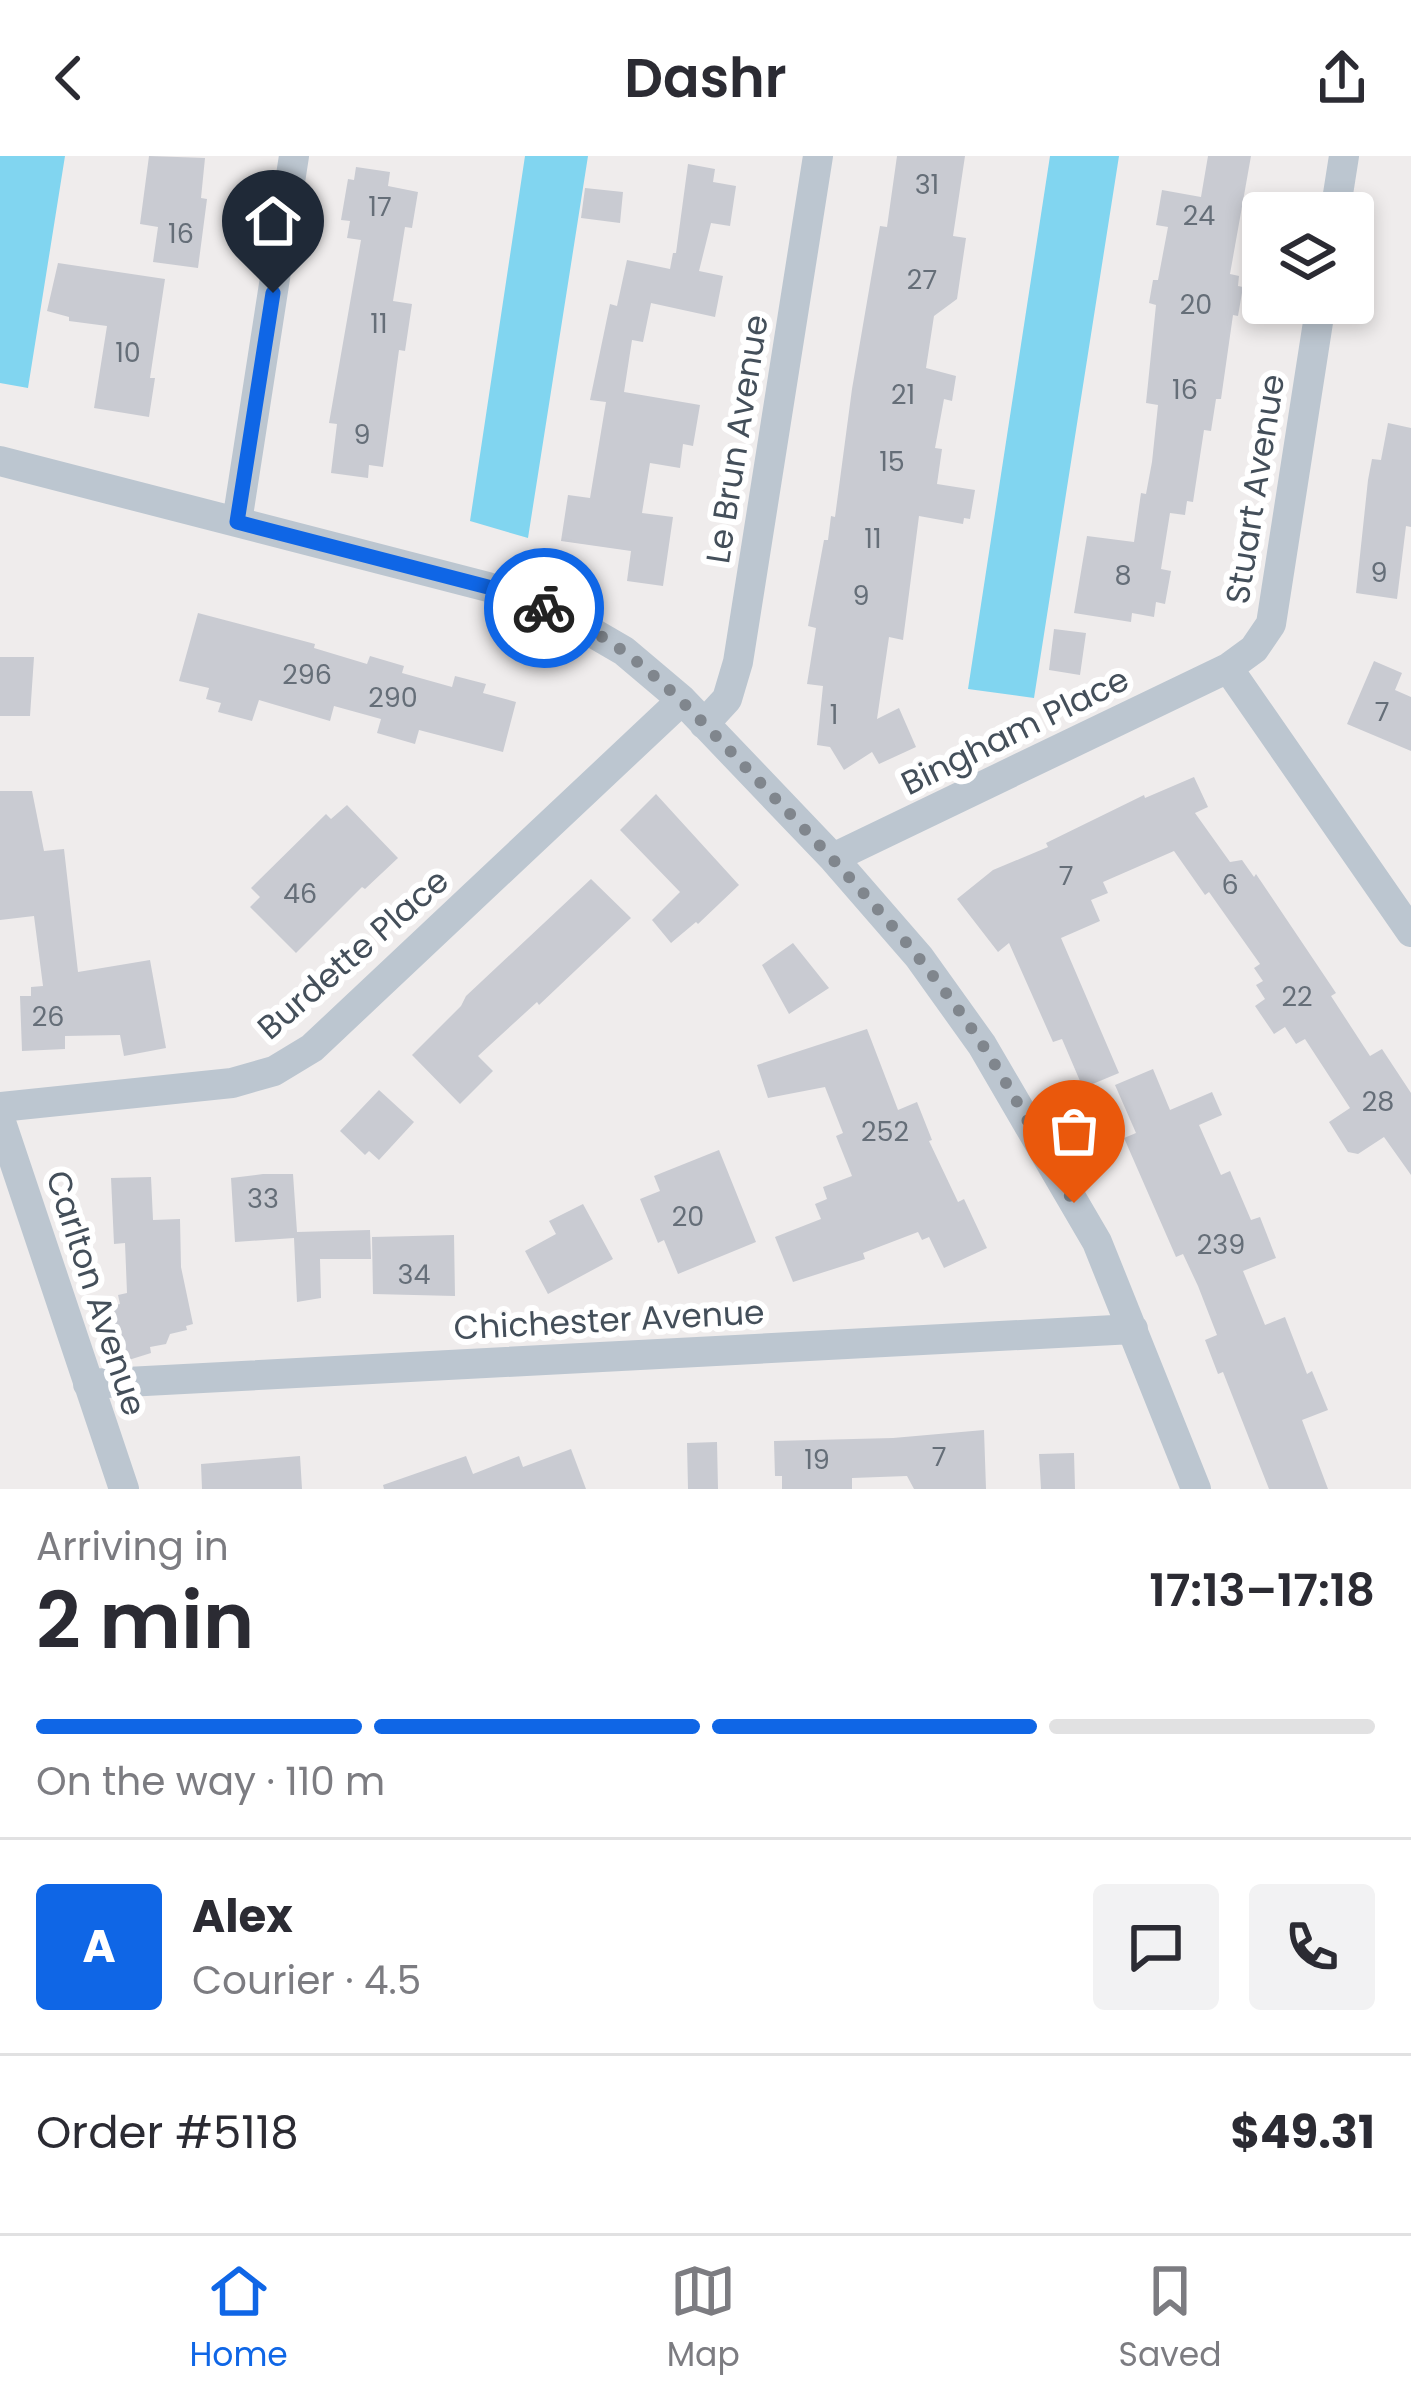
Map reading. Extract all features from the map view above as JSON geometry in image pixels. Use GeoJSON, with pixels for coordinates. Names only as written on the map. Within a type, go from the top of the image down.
{"type":"FeatureCollection","features":[{"type":"Feature","properties":{"kind":"street"},"geometry":{"type":"LineString","coordinates":[[237,522],[294,156]]}},
{"type":"Feature","properties":{"kind":"street","name":"Le Brun Avenue"},"geometry":{"type":"LineString","coordinates":[[704,724],[727,699],[738,662],[818,156]]}},
{"type":"Feature","properties":{"kind":"street"},"geometry":{"type":"LineString","coordinates":[[1338,192],[1344,156]]}},
{"type":"Feature","properties":{"kind":"street","name":"Stuart Avenue"},"geometry":{"type":"LineString","coordinates":[[1228,668],[1254,649],[1271,624],[1318,324]]}},
{"type":"Feature","properties":{"kind":"street"},"geometry":{"type":"LineString","coordinates":[[0,461],[488,587],[556,612],[624,651],[682,700],[919,957],[982,1045],[1097,1242],[1196,1489]]}},
{"type":"Feature","properties":{"kind":"street"},"geometry":{"type":"LineString","coordinates":[[1228,668],[1411,932]]}},
{"type":"Feature","properties":{"kind":"street","name":"Bingham Place"},"geometry":{"type":"LineString","coordinates":[[832,858],[1228,668]]}},
{"type":"Feature","properties":{"kind":"street","name":"Burdette Place"},"geometry":{"type":"LineString","coordinates":[[0,1108],[232,1083],[274,1071],[312,1048],[682,700]]}},
{"type":"Feature","properties":{"kind":"street","name":"Carlton Avenue"},"geometry":{"type":"LineString","coordinates":[[0,1119],[124,1489]]}},
{"type":"Feature","properties":{"kind":"street","name":"Chichester Avenue"},"geometry":{"type":"LineString","coordinates":[[88,1384],[1133,1329]]}},
{"type":"Feature","properties":{"kind":"water"},"geometry":{"type":"Polygon","coordinates":[[[0,156],[65,156],[28,388],[0,383],[0,156]]]}},
{"type":"Feature","properties":{"kind":"water"},"geometry":{"type":"Polygon","coordinates":[[[525,156],[588,156],[528,538],[470,521],[525,156]]]}},
{"type":"Feature","properties":{"kind":"water"},"geometry":{"type":"Polygon","coordinates":[[[1050,156],[1119,156],[1034,698],[968,689],[1050,156]]]}},
{"type":"Feature","properties":{"kind":"building"},"geometry":{"type":"Polygon","coordinates":[[[149,156],[205,158],[201,198],[207,199],[198,268],[153,262],[158,227],[140,224],[149,156]]]}},
{"type":"Feature","properties":{"kind":"building"},"geometry":{"type":"Polygon","coordinates":[[[897,156],[965,156],[953,236],[966,238],[957,299],[934,316],[926,368],[956,376],[952,401],[944,399],[935,448],[942,449],[937,484],[975,490],[970,519],[964,518],[963,524],[919,516],[903,640],[889,637],[877,719],[899,708],[916,747],[879,764],[872,752],[844,770],[830,747],[817,745],[823,686],[807,684],[816,628],[808,626],[824,540],[828,540],[831,516],[835,517],[852,389],[880,226],[887,227],[897,156]]]}},
{"type":"Feature","properties":{"kind":"building"},"geometry":{"type":"Polygon","coordinates":[[[1208,156],[1251,156],[1230,274],[1239,276],[1238,286],[1242,287],[1238,316],[1233,315],[1221,399],[1216,399],[1211,431],[1204,430],[1193,502],[1187,501],[1185,515],[1170,513],[1161,569],[1171,571],[1165,604],[1156,602],[1154,617],[1132,613],[1131,622],[1074,613],[1087,536],[1134,542],[1141,493],[1146,494],[1158,405],[1146,403],[1156,305],[1149,303],[1168,227],[1156,225],[1162,190],[1201,197],[1208,156]]]}},
{"type":"Feature","properties":{"kind":"building"},"geometry":{"type":"Polygon","coordinates":[[[688,164],[715,169],[713,182],[736,186],[730,226],[711,223],[699,271],[723,276],[715,317],[651,303],[643,342],[632,340],[624,392],[700,405],[693,446],[683,444],[680,468],[650,463],[642,513],[673,517],[663,586],[627,581],[631,551],[561,541],[568,495],[590,498],[606,402],[590,400],[610,304],[617,306],[627,260],[670,269],[688,164]]]}},
{"type":"Feature","properties":{"kind":"building"},"geometry":{"type":"Polygon","coordinates":[[[356,167],[390,172],[388,186],[418,192],[412,228],[405,227],[393,301],[412,304],[405,351],[399,350],[383,467],[369,465],[368,478],[331,473],[337,424],[329,423],[361,240],[347,238],[350,221],[341,220],[348,179],[354,180],[356,167]]]}},
{"type":"Feature","properties":{"kind":"building"},"geometry":{"type":"Polygon","coordinates":[[[585,188],[623,192],[620,223],[581,218],[585,188]]]}},
{"type":"Feature","properties":{"kind":"building"},"geometry":{"type":"Polygon","coordinates":[[[58,263],[165,279],[149,417],[94,408],[107,326],[69,321],[69,317],[47,311],[58,263]]]}},
{"type":"Feature","properties":{"kind":"building"},"geometry":{"type":"Polygon","coordinates":[[[1388,423],[1411,428],[1411,527],[1406,526],[1397,599],[1356,593],[1368,480],[1372,459],[1381,460],[1388,423]]]}},
{"type":"Feature","properties":{"kind":"building"},"geometry":{"type":"Polygon","coordinates":[[[198,613],[315,644],[314,648],[367,664],[370,656],[404,666],[402,673],[452,687],[455,676],[486,684],[483,693],[516,702],[503,752],[419,730],[415,744],[377,733],[381,719],[334,706],[330,721],[259,700],[252,721],[218,712],[221,703],[206,699],[209,688],[179,681],[198,613]]]}},
{"type":"Feature","properties":{"kind":"building"},"geometry":{"type":"Polygon","coordinates":[[[1054,629],[1086,633],[1080,675],[1049,670],[1054,629]]]}},
{"type":"Feature","properties":{"kind":"building"},"geometry":{"type":"Polygon","coordinates":[[[0,657],[34,657],[30,716],[0,716],[0,657]]]}},
{"type":"Feature","properties":{"kind":"building"},"geometry":{"type":"Polygon","coordinates":[[[1374,661],[1402,673],[1395,690],[1411,697],[1411,751],[1347,724],[1374,661]]]}},
{"type":"Feature","properties":{"kind":"building"},"geometry":{"type":"Polygon","coordinates":[[[1194,777],[1208,807],[1195,813],[1230,862],[1242,860],[1254,877],[1256,874],[1336,993],[1331,996],[1370,1056],[1382,1049],[1411,1093],[1411,1175],[1384,1137],[1358,1154],[1348,1152],[1329,1122],[1350,1108],[1305,1039],[1296,1044],[1285,1027],[1274,1034],[1255,1006],[1265,999],[1256,985],[1263,981],[1254,968],[1260,964],[1174,851],[1103,882],[1108,893],[1091,900],[1100,921],[1061,938],[1119,1073],[1083,1088],[1062,1039],[1053,1042],[1009,943],[998,952],[957,899],[993,870],[1048,847],[1046,843],[1144,795],[1194,777]]]}},
{"type":"Feature","properties":{"kind":"building"},"geometry":{"type":"Polygon","coordinates":[[[0,791],[32,791],[44,851],[64,849],[78,972],[150,960],[166,1048],[124,1056],[120,1035],[65,1036],[65,1049],[22,1051],[20,996],[31,996],[31,987],[43,986],[34,916],[0,920],[0,791]]]}},
{"type":"Feature","properties":{"kind":"building"},"geometry":{"type":"Polygon","coordinates":[[[656,794],[739,885],[671,943],[652,920],[680,892],[620,830],[656,794]]]}},
{"type":"Feature","properties":{"kind":"building"},"geometry":{"type":"Polygon","coordinates":[[[347,805],[398,858],[296,953],[250,907],[260,897],[251,888],[326,814],[331,819],[347,805]]]}},
{"type":"Feature","properties":{"kind":"building"},"geometry":{"type":"Polygon","coordinates":[[[591,879],[631,918],[478,1056],[493,1071],[460,1104],[412,1055],[466,996],[591,879]]]}},
{"type":"Feature","properties":{"kind":"building"},"geometry":{"type":"Polygon","coordinates":[[[793,943],[829,988],[789,1014],[762,965],[793,943]]]}},
{"type":"Feature","properties":{"kind":"building"},"geometry":{"type":"Polygon","coordinates":[[[867,1029],[898,1110],[917,1102],[929,1141],[958,1202],[964,1199],[987,1248],[944,1268],[929,1237],[922,1240],[918,1232],[863,1253],[865,1259],[793,1282],[775,1237],[821,1219],[815,1204],[827,1199],[823,1187],[852,1176],[836,1136],[843,1133],[825,1087],[768,1098],[757,1065],[867,1029]]]}},
{"type":"Feature","properties":{"kind":"building"},"geometry":{"type":"Polygon","coordinates":[[[1153,1069],[1170,1110],[1212,1092],[1222,1115],[1199,1125],[1221,1175],[1230,1171],[1251,1220],[1260,1217],[1276,1258],[1243,1271],[1265,1325],[1285,1317],[1307,1374],[1312,1371],[1328,1410],[1302,1420],[1328,1489],[1269,1489],[1223,1372],[1218,1374],[1205,1340],[1217,1335],[1198,1286],[1183,1254],[1176,1257],[1124,1138],[1136,1133],[1115,1085],[1153,1069]]]}},
{"type":"Feature","properties":{"kind":"building"},"geometry":{"type":"Polygon","coordinates":[[[379,1090],[414,1122],[379,1160],[369,1151],[365,1155],[340,1131],[379,1090]]]}},
{"type":"Feature","properties":{"kind":"building"},"geometry":{"type":"Polygon","coordinates":[[[719,1150],[756,1242],[678,1274],[664,1240],[658,1243],[640,1199],[660,1191],[654,1176],[719,1150]]]}},
{"type":"Feature","properties":{"kind":"building"},"geometry":{"type":"Polygon","coordinates":[[[293,1174],[297,1232],[370,1230],[371,1259],[320,1259],[321,1298],[297,1302],[294,1238],[235,1242],[231,1178],[293,1174]]]}},
{"type":"Feature","properties":{"kind":"building"},"geometry":{"type":"Polygon","coordinates":[[[151,1177],[153,1220],[180,1219],[181,1267],[193,1324],[170,1334],[166,1344],[150,1347],[151,1353],[119,1363],[109,1354],[98,1309],[120,1304],[118,1295],[127,1293],[125,1243],[114,1244],[111,1178],[151,1177]]]}},
{"type":"Feature","properties":{"kind":"building"},"geometry":{"type":"Polygon","coordinates":[[[583,1204],[613,1259],[548,1294],[525,1251],[556,1234],[549,1221],[583,1204]]]}},
{"type":"Feature","properties":{"kind":"building"},"geometry":{"type":"Polygon","coordinates":[[[454,1235],[455,1296],[373,1294],[372,1237],[454,1235]]]}},
{"type":"Feature","properties":{"kind":"building"},"geometry":{"type":"Polygon","coordinates":[[[984,1430],[986,1489],[914,1489],[907,1476],[852,1478],[852,1489],[782,1489],[782,1476],[775,1476],[774,1441],[984,1430]]]}},
{"type":"Feature","properties":{"kind":"building"},"geometry":{"type":"Polygon","coordinates":[[[717,1442],[718,1489],[688,1489],[687,1443],[717,1442]]]}},
{"type":"Feature","properties":{"kind":"building"},"geometry":{"type":"Polygon","coordinates":[[[571,1449],[586,1489],[384,1489],[383,1485],[466,1456],[473,1474],[519,1456],[523,1467],[571,1449]]]}},
{"type":"Feature","properties":{"kind":"building"},"geometry":{"type":"Polygon","coordinates":[[[1074,1453],[1075,1489],[1041,1489],[1039,1454],[1074,1453]]]}},
{"type":"Feature","properties":{"kind":"building"},"geometry":{"type":"Polygon","coordinates":[[[300,1456],[302,1489],[202,1489],[201,1464],[300,1456]]]}},
{"type":"Feature","properties":{"kind":"way so far"},"geometry":{"type":"LineString","coordinates":[[544,608],[624,651],[682,700],[832,858],[919,957],[982,1045],[1074,1203]]}},
{"type":"Feature","properties":{"kind":"route"},"geometry":{"type":"LineString","coordinates":[[273,293],[237,522],[488,587],[544,608]]}}]}
